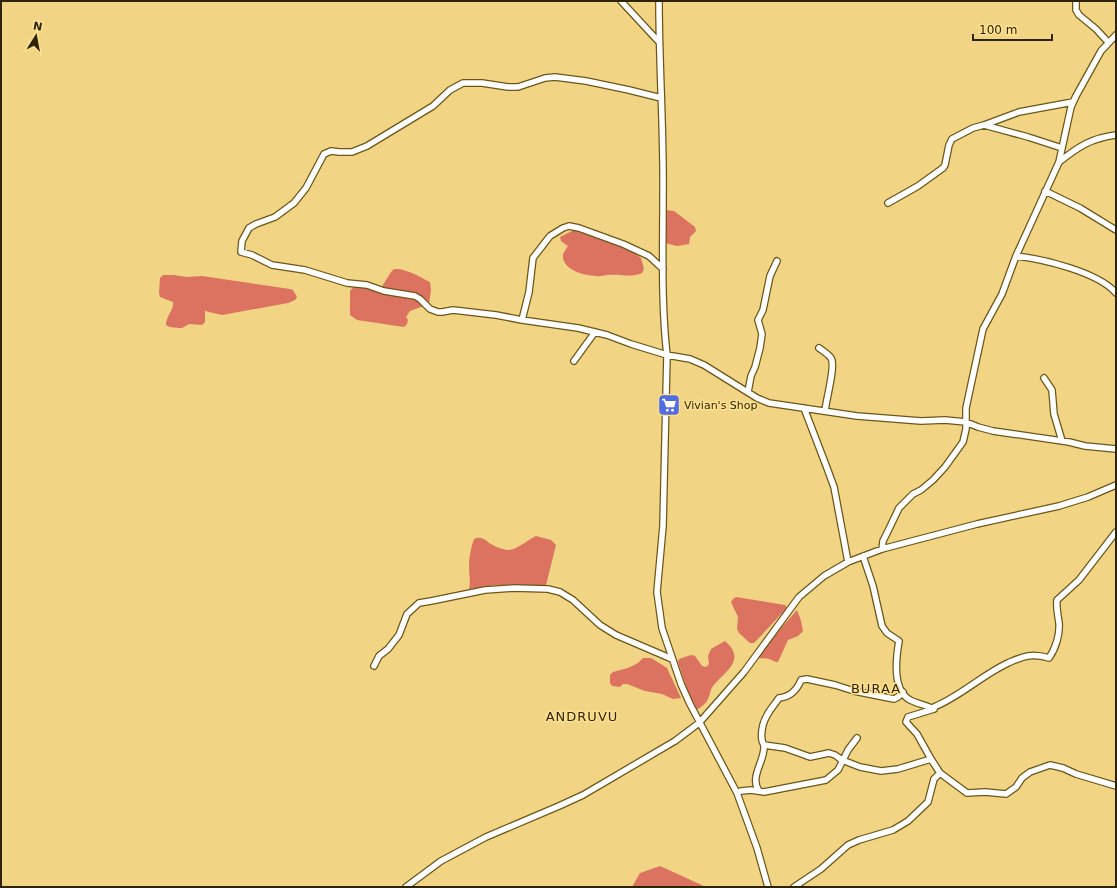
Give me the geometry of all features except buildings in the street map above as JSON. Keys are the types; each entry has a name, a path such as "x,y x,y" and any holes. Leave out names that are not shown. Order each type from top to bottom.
{"street":[{"path":"621,1 659,42"},
{"path":"659,1 664,328 667,355 663,526 656,592 662,628 681,684 699,723 737,793 757,848 768,887"},
{"path":"1076,1 1076,10 1078,15 1096,29 1108,42"},
{"path":"882,549 883,541 899,508 913,494 921,490 933,480 959,447 964,436 966,408 983,329 1002,294 1016,256 1059,162 1073,102 1094,62 1108,42 1116,35"},
{"path":"661,98 586,80 555,77 548,77 518,87 482,83 463,83 450,90 433,106 367,146 352,152 332,151 324,154 306,188 294,202 275,217 249,228 242,241 241,252 252,255 272,265 301,269 347,283 367,285 384,291 412,295 438,312 451,310 496,315 595,332 704,365 757,398 769,403 857,416 921,421 945,420 966,422 993,431 1062,441 1085,446 1116,449"},
{"path":"888,203 918,186 944,168 952,139 973,128 1019,112 1073,102"},
{"path":"984,125 1062,148"},
{"path":"1059,162 1076,148 1094,139 1116,135"},
{"path":"1045,191 1080,208 1116,230"},
{"path":"522,320 529,292 533,258 550,236 563,228 569,226 579,228 623,244 648,256 663,269"},
{"path":"1016,256 1041,260 1068,268 1099,280 1116,293"},
{"path":"748,392 751,376 760,348 762,334 758,320 763,310 770,276 777,261"},
{"path":"574,361 595,332"},
{"path":"818,348 831,358 833,363 833,373 825,411"},
{"path":"1044,378 1052,390 1054,414 1062,441"},
{"path":"804,408 834,487 848,562"},
{"path":"406,887 441,860 486,837 547,812 582,795 675,741 699,723 744,672 799,597 824,576 848,562 882,549 977,524 1058,506 1088,497 1116,485"},
{"path":"1116,532 1083,574 1057,600 1056,607 1059,625 1056,647 1050,658 1035,656 1018,659 1001,666 980,678 934,709 908,717 906,719 906,722 915,731 940,774 967,793 985,792 1006,794 1016,787 1022,778 1030,772 1050,765 1116,786"},
{"path":"863,556 873,586 882,626 887,633 898,641 897,670 899,685 902,692 909,700 934,709"},
{"path":"374,666 379,656 388,649 399,634 407,614 419,603 485,590 514,588 548,589 560,592 573,600 600,625 616,635 672,659"},
{"path":"760,791 757,787 756,780 764,745 762,740 763,725 769,710 779,698 787,696 794,691 798,687 801,680 804,678 894,699 902,692"},
{"path":"737,793 741,791 760,791 805,785 826,780 835,773 848,750 857,738"},
{"path":"764,745 785,748 810,757 829,753 865,769 888,771 931,759"},
{"path":"794,887 821,869 848,845 858,840 893,830 908,821 928,802 934,779 940,774"}],"shaded area":[{"path":"666,210 674,211 695,227 696,231 690,237 689,244 677,246 665,243 664,213"},
{"path":"574,230 581,230 630,249 641,258 644,269 642,273 625,276 598,276 586,275 570,268 563,260 563,254 568,246 561,241 560,237"},
{"path":"394,269 408,271 430,282 431,290 429,304 410,311 406,317 408,320 407,324 404,327 357,320 350,315 350,291 355,285 381,288"},
{"path":"163,275 187,277 202,276 290,289 293,290 297,297 295,300 288,303 222,315 205,311 205,322 202,325 189,324 182,328 170,327 166,325 166,322 173,302 160,297 159,293 160,278"},
{"path":"536,536 551,540 556,545 546,585 495,585 469,589 469,560 474,539 482,538 497,547 510,550"},
{"path":"736,597 785,605 787,608 754,643 750,643 739,633 737,629 738,617 731,602"},
{"path":"797,610 803,631 798,636 788,640 778,662 767,658 756,657"},
{"path":"725,641 734,654 732,665 713,686 706,702 698,709 694,709 678,662 679,659 691,655 695,656 702,666 706,667 709,664 708,656 711,649"},
{"path":"643,658 651,658 667,668 681,698 673,699 662,694 645,691 627,684 623,684 620,687 612,686 610,683 610,675 613,672 628,668 638,663"},
{"path":"660,866 706,887 632,887 640,873"}],"place":[{"name":"Vivian's Shop","path":"669,405"}],"district":[{"name":"BURAA","path":"876,688"},
{"name":"ANDRUVU","path":"582,716"}]}
